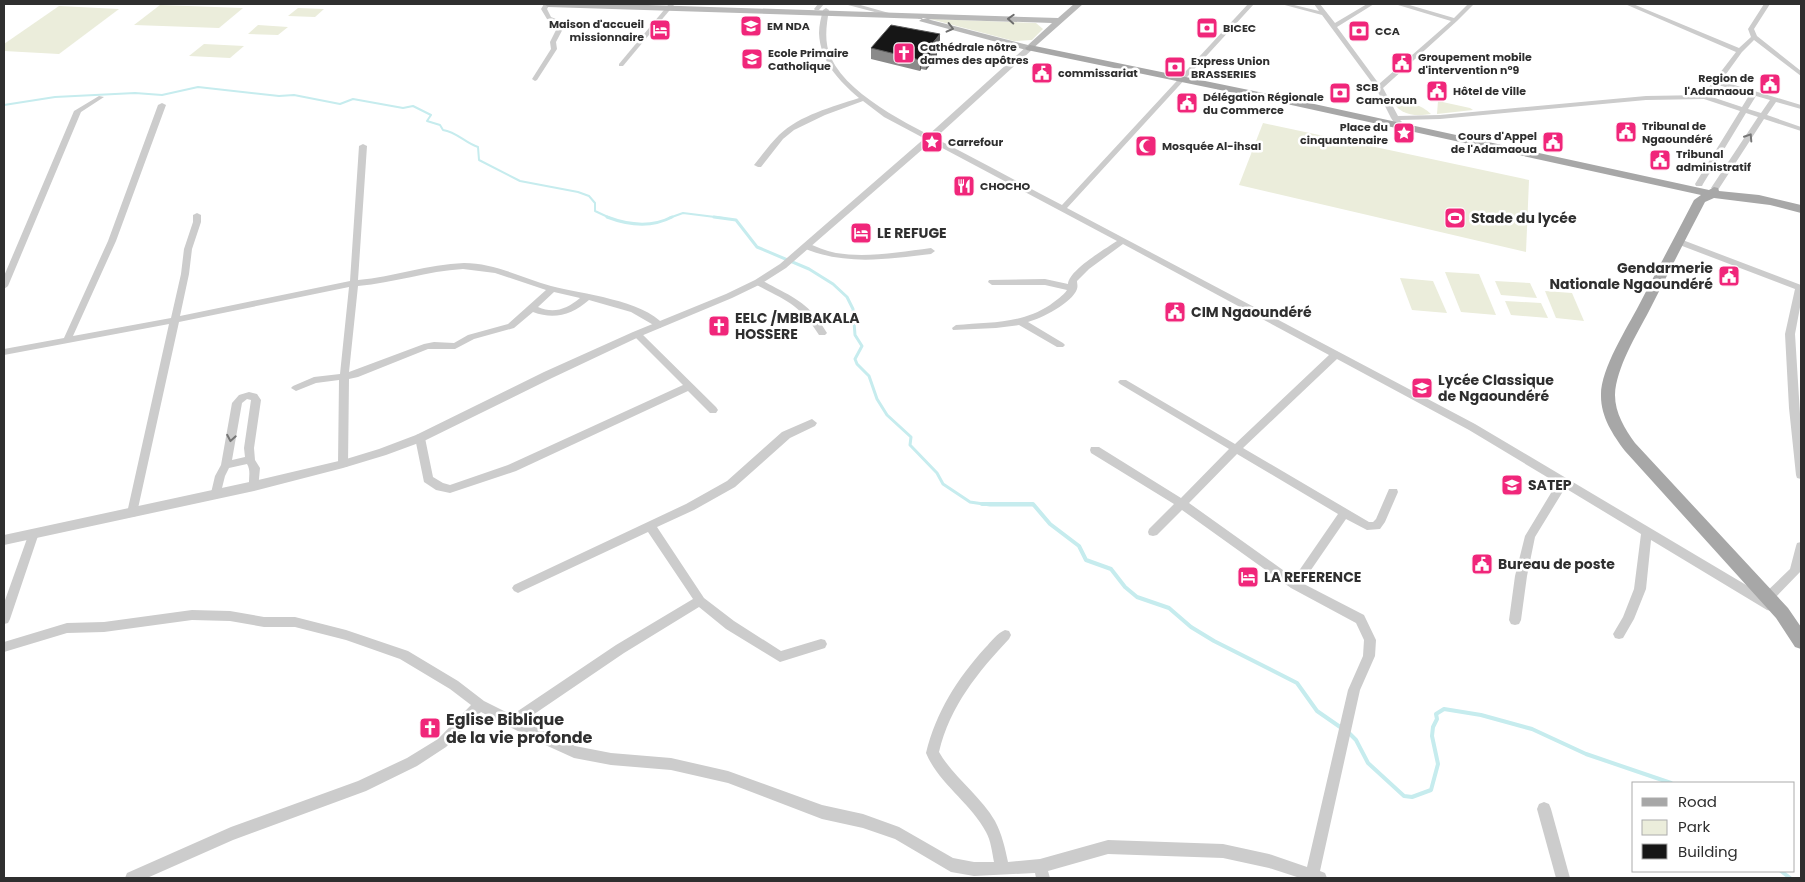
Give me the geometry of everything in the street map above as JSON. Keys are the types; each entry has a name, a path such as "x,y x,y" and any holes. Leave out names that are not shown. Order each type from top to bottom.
{"main road":[{"path":"547,4 825,10 1060,21"},
{"path":"630,4 669,7"},
{"path":"1030,48 1079,4"},
{"path":"886,13 1030,48 1397,122 1705,191 1801,209"},
{"path":"1705,191 1621,352 1608,395 1611,414 1619,432 1630,447 1782,613 1801,641"}],"street":[{"path":"535,79 554,49 553,42 563,23 548,17 544,9 547,4"},
{"path":"850,4 886,13"},
{"path":"1063,208 1251,4"},
{"path":"1284,4 1324,14"},
{"path":"1317,4 1379,88 1397,122 1646,98 1705,97 1801,129"},
{"path":"1333,27 1371,4"},
{"path":"1400,4 1455,20"},
{"path":"1379,88 1455,20 1470,4"},
{"path":"1628,4 1740,51"},
{"path":"1767,4 1751,29 1754,37 1801,74"},
{"path":"622,65 669,7"},
{"path":"825,10 822,32 826,56 847,84 886,115 1472,427 1801,623"},
{"path":"1705,97 1740,51 1754,37"},
{"path":"4,540 254,486 420,438 548,375 758,282 783,266 1030,48"},
{"path":"1718,82 1801,107"},
{"path":"1705,191 1743,109 1754,93"},
{"path":"4,286 78,111 101,97"},
{"path":"758,165 781,137 790,130 864,98"},
{"path":"1705,191 1774,99"},
{"path":"67,340 112,241 162,105"},
{"path":"344,460 344,377 354,283 362,146"},
{"path":"132,513 188,249 197,222 197,215"},
{"path":"956,328 1022,323 1049,310 1069,296 1073,288 1073,280 1122,241"},
{"path":"1680,242 1801,288 1790,334 1794,408 1801,475"},
{"path":"806,246 831,256 853,258 931,251"},
{"path":"4,352 354,283 421,271 464,266 486,268 553,289 607,300 648,316 660,325"},
{"path":"758,282 788,297 806,309 816,321 822,333"},
{"path":"992,282 1045,282 1073,288"},
{"path":"296,388 314,380 355,375 427,346 434,344 456,346 470,337 511,326 553,289"},
{"path":"531,308 540,312 558,314 573,309 588,296"},
{"path":"1022,323 1060,345"},
{"path":"637,334 713,410"},
{"path":"1153,532 1236,449 1335,355"},
{"path":"1123,382 1367,526 1376,526 1380,522 1393,492"},
{"path":"420,438 428,479 440,487 450,489 530,460 688,387"},
{"path":"216,493 220,476 226,464 237,404 240,399 247,395 254,396 256,400 249,448 250,460 255,468 254,486"},
{"path":"518,588 650,526 731,484 786,435 812,423"},
{"path":"4,647 67,628 104,626 192,615 230,616 264,622 295,622 346,635 404,655 454,685 480,705 574,752 611,759 671,764 728,778 822,812 863,821 899,834 951,865 974,869 1042,872 1108,847 1177,849 1223,851 1269,861 1316,876 1354,690 1369,656 1370,640 1360,620 1295,584 1182,504 1095,450"},
{"path":"226,464 250,460"},
{"path":"1515,620 1521,576 1530,536 1563,482"},
{"path":"1295,584 1344,514"},
{"path":"650,526 700,600 730,625 780,657 821,644"},
{"path":"1619,634 1628,619 1640,589 1642,558 1647,532"},
{"path":"4,619 34,533"},
{"path":"1767,598 1795,571 1801,546"},
{"path":"514,721 620,649 700,600"},
{"path":"1002,869 995,837 977,808 938,767 932,753 940,725 967,677 1005,635"},
{"path":"132,878 232,834 361,786 412,762 442,743 480,705"},
{"path":"1544,809 1563,878"}],"green space":[{"path":"160,5 243,8 219,28 134,25"},
{"path":"59,6 119,9 59,54 4,51 4,44"},
{"path":"298,8 324,9 315,17 288,16"},
{"path":"930,19 1036,23 1043,29 1032,40 1014,41"},
{"path":"258,25 288,27 278,35 248,34"},
{"path":"204,44 244,46 230,58 189,56"},
{"path":"1390,97 1412,103 1431,114 1413,115 1402,111 1397,108"},
{"path":"1438,101 1470,108 1473,110 1437,114"},
{"name":"Stade du lycée","path":"1263,123 1529,180 1526,252 1239,185"},
{"path":"1445,272 1479,274 1496,315 1461,312"},
{"path":"1400,278 1433,281 1447,313 1412,310"},
{"path":"1495,281 1530,283 1537,298 1501,295"},
{"path":"1545,291 1572,293 1584,321 1556,318"},
{"path":"1505,301 1541,303 1548,318 1511,315"}],"building":[{"path":"891,25 940,34 932,44 937,46 926,59 921,58 920,60 871,48"}],"waterway":[{"path":"4,105 55,97 135,93 162,95 198,87 279,96 294,95 340,104 353,99 403,108 413,106 431,115 427,121 440,125 443,130 453,133 478,147 479,160 520,181 578,192 589,196 595,203 595,211 610,218"},
{"path":"669,218 683,213 723,218"},
{"path":"610,218 623,222 648,224 672,217"},
{"path":"714,217 736,220 757,247 809,269 833,284 847,297 853,309 855,335 862,346 855,359 857,364 869,376 877,399 887,415 911,437 910,445 937,473 943,484 970,502 983,504"},
{"path":"983,504 1034,505"},
{"path":"983,504 1034,505"},
{"path":"1034,505 1050,524 1079,546 1086,560 1111,569 1125,587 1137,597 1169,608 1191,627 1214,641 1297,683 1317,711 1343,729"},
{"path":"1348,732 1356,740 1368,763 1404,796 1412,797 1431,790 1438,764 1432,736 1433,727 1437,719 1436,714 1444,709 1481,715 1532,729 1586,754 1668,782"},
{"path":"1782,872 1790,878"}],"place":[{"name":"EM NDA","path":"751,26"},
{"name":"BICEC","path":"1207,28"},
{"name":"Maison d'accueil missionnaire","path":"660,30"},
{"name":"CCA","path":"1359,31"},
{"name":"Cathédrale nôtre dames des apôtres","path":"904,53"},
{"name":"Ecole Primaire Catholique","path":"752,59"},
{"name":"Groupement mobile d'intervention n°9","path":"1402,63"},
{"name":"Express Union BRASSERIES","path":"1175,67"},
{"name":"commissariat","path":"1042,73"},
{"name":"Region de l'Adamaoua","path":"1770,84"},
{"name":"Hôtel de Ville","path":"1437,91"},
{"name":"SCB Cameroun","path":"1340,93"},
{"name":"Délégation Régionale du Commerce","path":"1187,103"},
{"name":"Tribunal de Ngaoundéré","path":"1626,132"},
{"name":"Place du cinquantenaire","path":"1404,133"},
{"name":"Carrefour","path":"932,142"},
{"name":"Cours d'Appel de l'Adamaoua","path":"1553,142"},
{"name":"Mosquée Al-ihsaI","path":"1146,146"},
{"name":"Tribunal administratif","path":"1660,160"},
{"name":"CHOCHO","path":"964,186"},
{"name":"Stade du lycée","path":"1455,218"},
{"name":"LE REFUGE","path":"861,233"},
{"name":"Gendarmerie Nationale Ngaoundéré","path":"1729,276"},
{"name":"CIM Ngaoundéré","path":"1175,312"},
{"name":"EELC /MBIBAKALA HOSSERE","path":"719,326"},
{"name":"Lycée Classique de Ngaoundéré","path":"1422,388"},
{"name":"SATEP","path":"1512,485"},
{"name":"Bureau de poste","path":"1482,564"},
{"name":"LA REFERENCE","path":"1248,577"},
{"name":"Eglise Biblique de la vie profonde","path":"430,728"}]}
